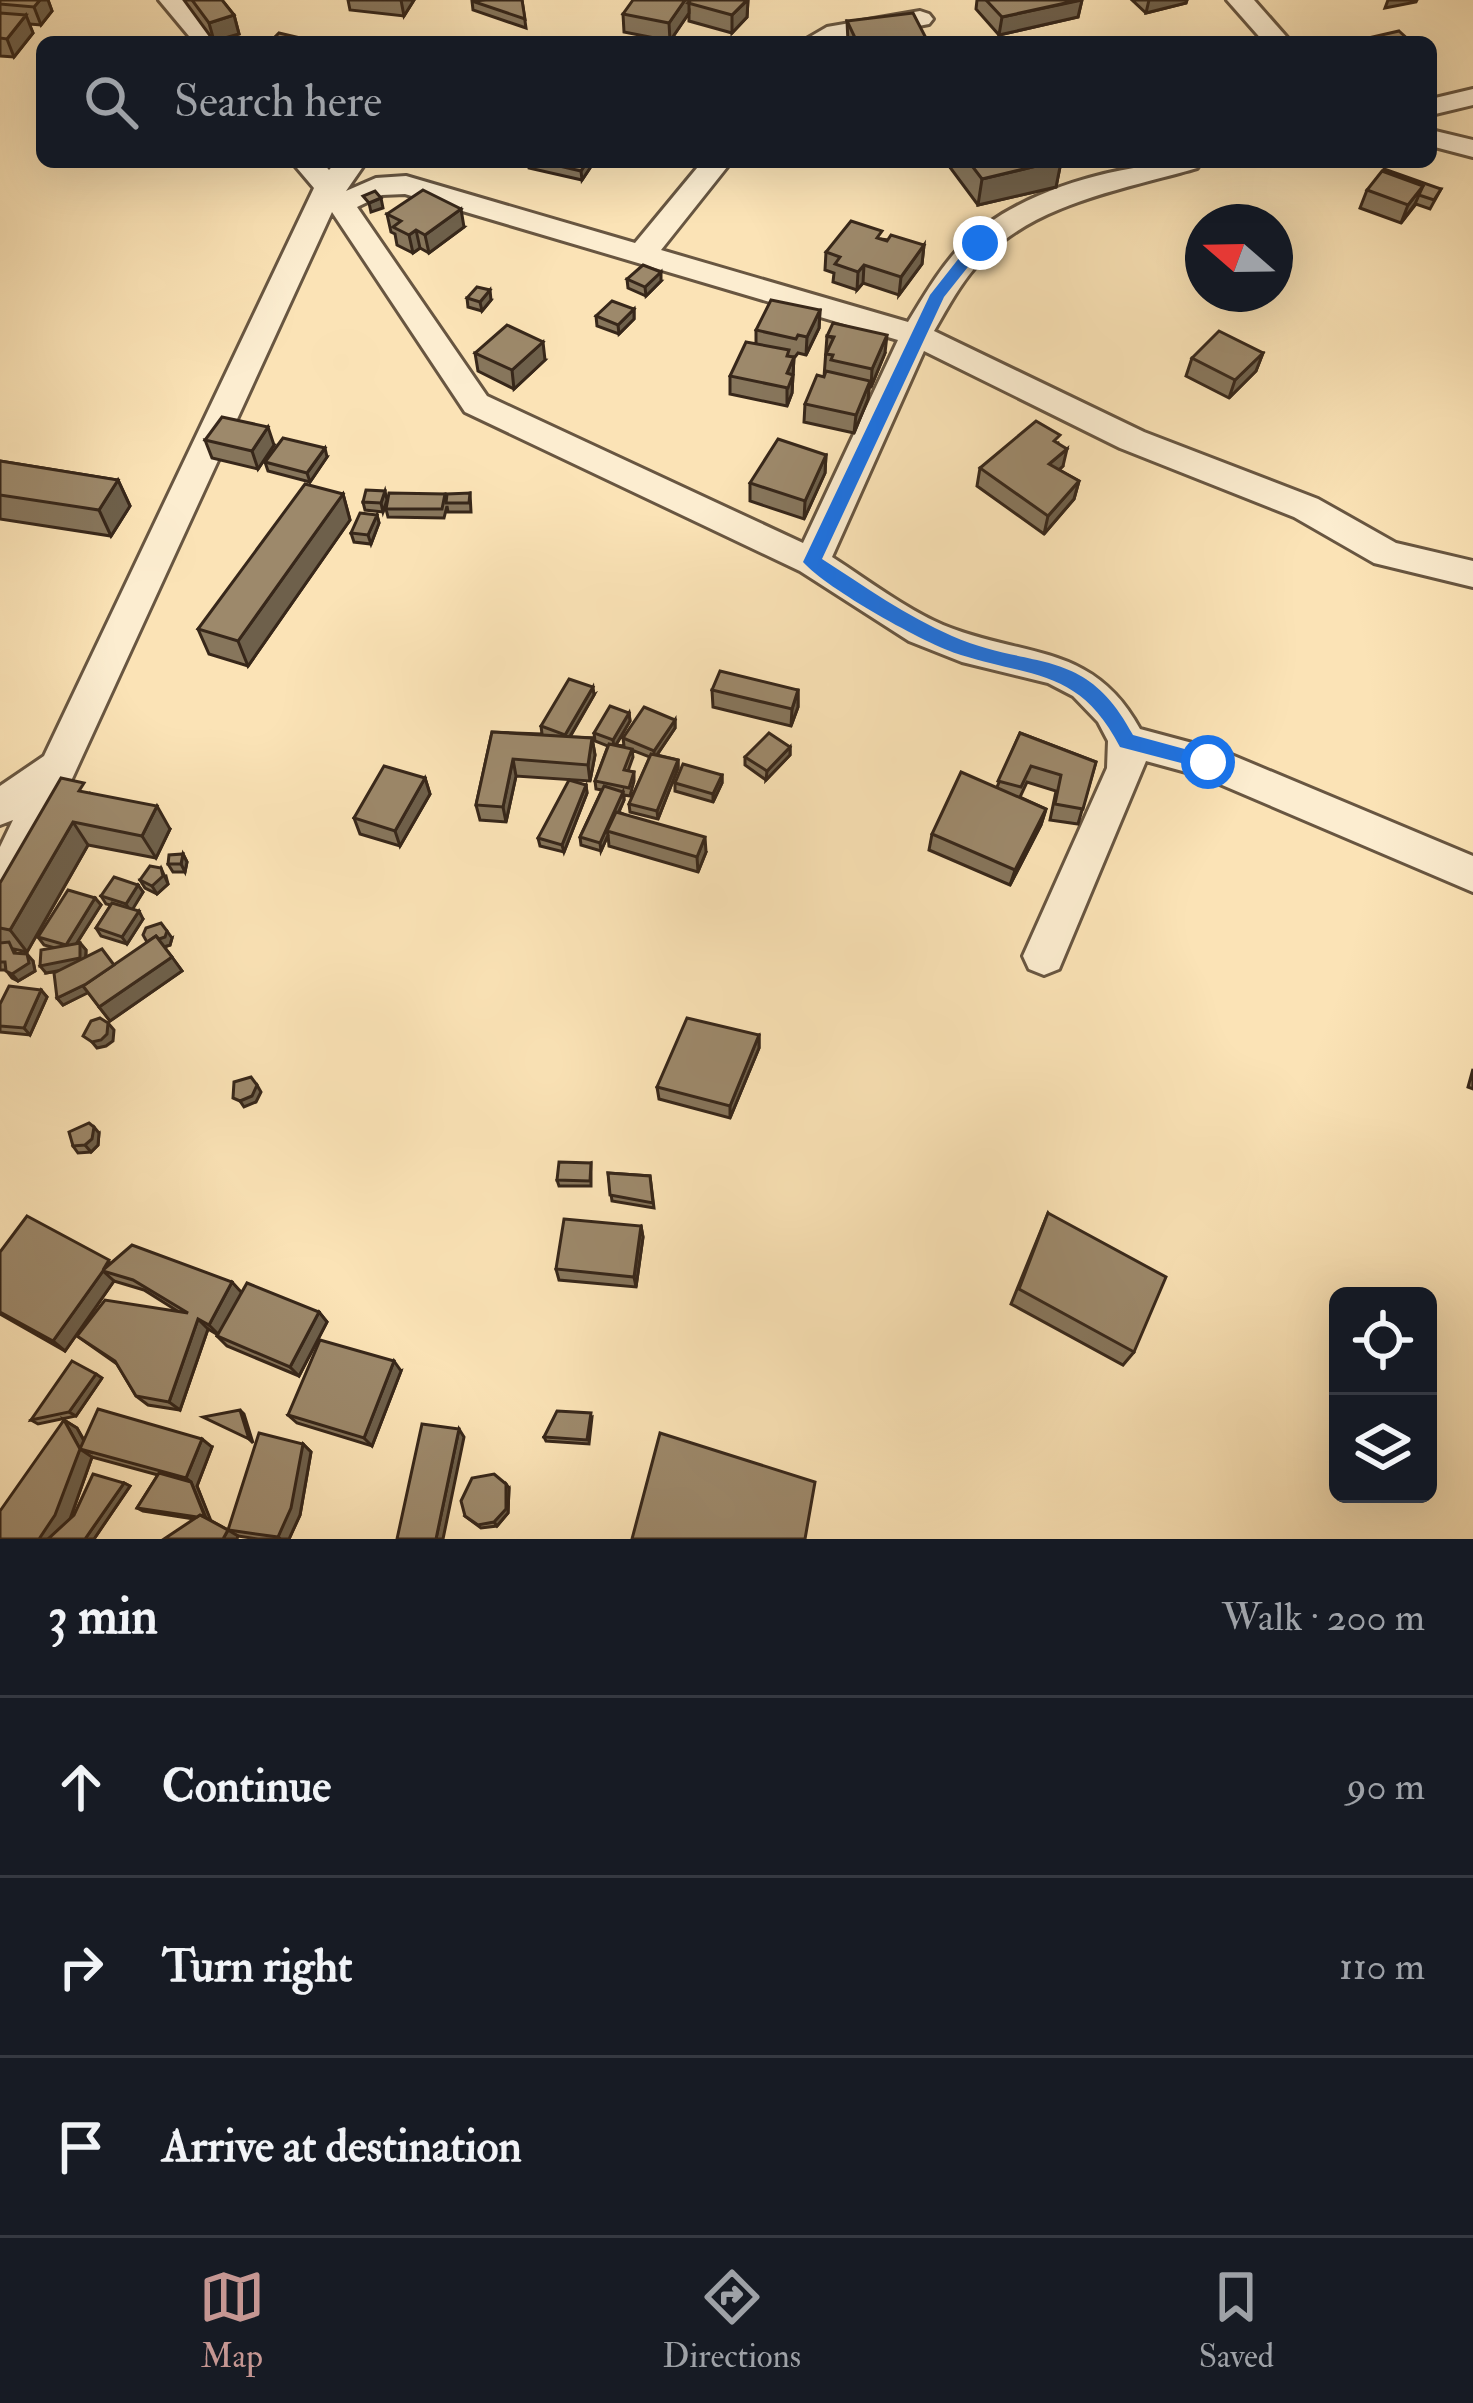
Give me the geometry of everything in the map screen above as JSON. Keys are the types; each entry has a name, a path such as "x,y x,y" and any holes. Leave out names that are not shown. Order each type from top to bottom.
{"street":[{"path":"172,0 203,36"},
{"path":"819,36 840,0"},
{"path":"1240,0 1273,36"},
{"path":"827,36 920,19"},
{"path":"1437,106 1473,97"},
{"path":"1437,139 1473,148"},
{"path":"640,256 712,168"},
{"path":"812,562 937,295 980,243 1031,212 1168,168"},
{"path":"332,179 376,187 406,185 917,335 1132,440 1306,508 1387,554 1473,574"},
{"path":"332,179 476,404 812,562 922,631 962,648 1058,671 1086,686 1111,711 1127,741 1126,768 1044,956"},
{"path":"0,890 332,179"},
{"path":"1127,741 1208,762 1473,874"},
{"path":"0,808 57,766"}],"building":[{"path":"0,0 40,0 34,7 0,4"},
{"path":"192,0 222,0 234,15 209,23"},
{"path":"522,0 525,19 472,1"},
{"path":"633,0 685,0 669,23 623,14"},
{"path":"747,0 732,15 688,3"},
{"path":"986,0 1079,0 1002,17"},
{"path":"0,13 26,15 7,39 0,38"},
{"path":"913,13 925,36 854,36 847,21"},
{"path":"974,168 1028,168 982,179"},
{"path":"1384,169 1441,189 1434,200 1419,195 1423,186"},
{"path":"1382,171 1423,186 1408,205 1367,190"},
{"path":"423,190 461,209 425,235 416,230 409,235 393,227 401,221 387,214"},
{"path":"375,191 381,198 369,203 363,196"},
{"path":"851,221 882,231 877,238 887,241 891,235 924,245 901,277 864,265 858,272 835,264 840,257 826,252"},
{"path":"643,265 661,272 645,287 627,279"},
{"path":"477,287 490,290 480,302 467,298"},
{"path":"771,300 820,310 807,337 756,330"},
{"path":"612,301 634,309 618,325 596,316"},
{"path":"833,323 887,335 872,369 831,360 833,355 826,354 834,337 827,336"},
{"path":"507,325 543,342 512,370 475,353"},
{"path":"1219,331 1263,353 1235,380 1192,358"},
{"path":"746,342 789,350 787,356 794,357 787,373 793,375 788,388 730,376"},
{"path":"826,371 870,381 856,415 805,404 817,375 824,377"},
{"path":"222,417 268,427 252,451 205,440"},
{"path":"1036,421 1060,435 1054,441 1067,449 1049,464 1079,481 1048,516 980,468"},
{"path":"283,438 325,448 307,473 265,462"},
{"path":"778,439 826,455 805,501 750,483"},
{"path":"0,461 118,480 99,510 0,495"},
{"path":"305,484 343,494 238,641 198,629"},
{"path":"366,490 385,491 381,503 363,502"},
{"path":"389,493 445,494 442,509 386,509"},
{"path":"470,493 469,503 446,503 447,494"},
{"path":"360,513 377,515 368,535 351,533"},
{"path":"720,671 798,690 792,709 712,690"},
{"path":"569,679 593,687 565,735 541,726"},
{"path":"610,706 629,713 613,740 594,733"},
{"path":"644,707 675,720 654,751 623,738"},
{"path":"492,732 592,738 588,765 513,759 503,807 476,805"},
{"path":"769,733 790,747 767,771 745,757"},
{"path":"1020,733 1096,762 1083,809 1055,804 1061,775 1031,766 1021,787 998,781"},
{"path":"609,744 632,749 624,770 634,772 629,788 595,781"},
{"path":"651,754 678,760 657,811 629,804"},
{"path":"683,764 722,775 713,794 675,783"},
{"path":"384,766 425,778 395,831 354,818"},
{"path":"961,772 1046,809 1015,870 932,834"},
{"path":"61,778 84,783 79,791 157,806 142,836 73,822 10,930 0,928 0,883"},
{"path":"569,780 586,785 562,845 538,838"},
{"path":"604,786 623,792 600,843 580,837"},
{"path":"616,812 705,837 697,857 607,831"},
{"path":"183,854 181,864 168,864 169,855"},
{"path":"150,866 161,868 163,876 152,886 140,880"},
{"path":"114,877 138,885 126,904 101,896"},
{"path":"68,890 95,898 66,945 38,937"},
{"path":"112,903 139,911 122,937 96,928"},
{"path":"161,923 165,937 147,942 146,928"},
{"path":"156,936 172,957 99,1007 83,986"},
{"path":"9,942 14,953 27,954 29,963 12,974 0,962 0,943"},
{"path":"80,943 80,958 40,966 41,950"},
{"path":"102,949 114,965 57,998 54,973"},
{"path":"9,986 41,990 24,1028 0,1026 0,1004"},
{"path":"100,1018 108,1023 107,1034 92,1042 83,1036 91,1021"},
{"path":"687,1018 759,1035 730,1106 657,1087"},
{"path":"251,1077 257,1085 252,1096 240,1101 233,1098 234,1082"},
{"path":"89,1123 94,1127 92,1139 73,1146 69,1132"},
{"path":"559,1162 591,1163 590,1181 557,1180"},
{"path":"608,1173 650,1176 653,1203 610,1195"},
{"path":"1048,1213 1166,1277 1134,1352 1019,1289"},
{"path":"27,1216 109,1260 103,1270 132,1245 232,1282 209,1325 198,1319 169,1402 136,1396 115,1361 77,1336 105,1300 188,1313 133,1280 103,1271 53,1341 0,1312 0,1252"},
{"path":"564,1219 641,1226 634,1277 556,1269"},
{"path":"247,1283 319,1312 290,1367 217,1336"},
{"path":"320,1340 394,1361 364,1438 288,1415"},
{"path":"72,1361 96,1374 69,1412 31,1420"},
{"path":"98,1409 202,1439 186,1478 80,1449"},
{"path":"240,1410 249,1439 203,1417"},
{"path":"557,1411 591,1413 587,1440 544,1437"},
{"path":"64,1420 80,1449 55,1515 39,1539 0,1539 0,1511"},
{"path":"422,1424 459,1429 436,1539 397,1539"},
{"path":"259,1433 303,1444 291,1508 278,1537 228,1530"},
{"path":"660,1433 815,1482 805,1539 632,1539"},
{"path":"159,1473 191,1482 205,1517 137,1508"},
{"path":"93,1474 124,1483 85,1539 48,1539 74,1515"},
{"path":"494,1474 506,1484 506,1509 494,1522 478,1525 465,1516 461,1501 472,1478"},
{"path":"200,1515 228,1530 223,1539 164,1539"}],"route":[{"path":"980,243 937,295 812,562 922,631 962,648 1058,671 1086,686 1111,711 1127,741 1208,762"}]}
